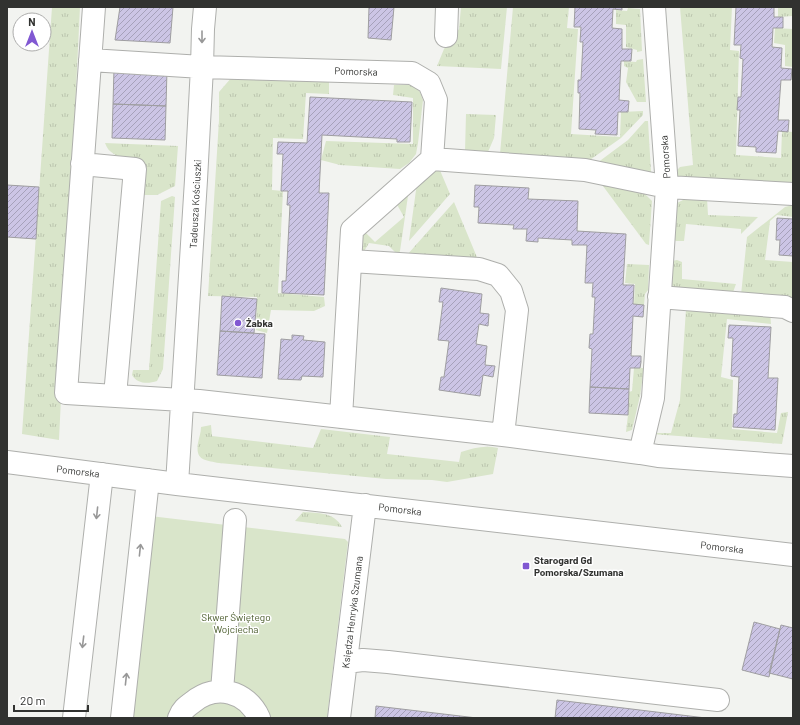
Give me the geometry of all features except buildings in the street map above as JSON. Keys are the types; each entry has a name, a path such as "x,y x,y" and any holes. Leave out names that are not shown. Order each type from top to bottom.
{"street":[{"path":"94,7 66,393 183,401 503,435 640,452 658,456 793,466"},
{"name":"Tadeusza Kościuszki","path":"177,484 202,67 202,28 205,7"},
{"path":"446,36 447,7"},
{"name":"Pomorska","path":"640,452 653,398 667,187 654,7"},
{"name":"Pomorska","path":"90,60 202,67 412,73 430,83 436,100 432,159 585,170 667,187 793,194"},
{"path":"341,417 352,230 432,159"},
{"path":"82,164 135,169 115,396"},
{"path":"351,261 479,269 498,275 511,291 517,310 503,435"},
{"path":"659,297 785,307 793,312"},
{"name":"Pomorska","path":"7,462 177,484 793,555"},
{"path":"74,718 102,474"},
{"path":"122,718 148,480"},
{"name":"Księdza Henryka Szumana","path":"339,718 365,505"},
{"path":"222,690 235,520"},
{"path":"346,662 363,660 388,662 718,700"},
{"path":"179,718 182,711 201,695 222,690 240,696 255,710 259,718"}],"green space":[{"path":"52,7 80,7 59,440 22,434 49,52 52,52"},
{"path":"461,7 507,7 501,69 437,66 444,49 459,29"},
{"path":"513,7 569,7 567,28 578,29 571,134 620,137 621,112 643,111 643,115 621,138 587,162 500,154"},
{"path":"680,7 732,7 730,50 739,51 736,155 781,158 782,131 793,132 793,186 680,180 675,175 675,172 680,167 693,165"},
{"path":"778,7 793,7 793,16 778,17"},
{"path":"628,8 640,9 642,51 637,52 637,50 626,47 626,25 616,24 616,10 627,11"},
{"path":"775,28 793,29 793,67 785,66 785,45 774,43"},
{"path":"643,59 646,102 637,102 626,82 628,68 624,66 624,61 636,62 637,60"},
{"path":"232,77 329,82 329,94 306,93 303,139 273,138 272,190 283,191 278,293 324,297 325,306 314,311 271,310 267,333 256,330 257,297 208,296 219,120 219,92"},
{"path":"394,85 411,85 416,87 423,100 416,154 409,163 400,169 340,165 321,160 326,141 413,144 413,98 393,95"},
{"path":"466,114 496,115 494,138 488,152 465,151"},
{"path":"645,121 648,121 651,172 647,174 597,163 628,140"},
{"path":"105,143 178,146 175,186 157,195 141,195 120,159 110,151"},
{"path":"439,168 450,194 409,241 417,183"},
{"path":"597,178 644,193 652,201 649,245 646,244"},
{"path":"409,189 400,251 398,255 389,246 369,243 363,253 360,250 363,230 375,242 404,217 395,201"},
{"path":"172,196 175,197 163,369 157,381 150,383 140,382 132,375 133,370 149,370 161,201"},
{"path":"689,197 707,198 708,215 758,217 741,234 741,229 686,224 684,241 676,241 672,238 677,203"},
{"path":"454,202 479,262 407,255"},
{"path":"793,205 793,217 777,215 770,221 765,260 793,262 793,301 741,295 747,237 785,207"},
{"path":"677,260 682,262 682,279 736,284 732,295 670,289 672,261"},
{"path":"627,264 649,265 648,290 645,294 644,305 634,305 635,284 625,283"},
{"path":"686,309 770,311 771,324 727,319 721,377 733,380 732,429 777,433 781,413 788,412 782,444 652,434 671,433 680,400"},
{"path":"634,368 644,368 640,396 632,430 626,432 629,392 632,391"},
{"path":"211,425 212,436 313,448 321,429 390,437 387,454 459,462 461,452 484,447 498,448 493,474 447,482 432,480 386,479 219,463 202,459 198,453 201,427"},
{"path":"303,512 325,514 335,518 342,527 295,521"},
{"name":"Skwer Świętego Wojciecha","path":"150,516 345,539 348,542 327,718 129,718"}],"place":[{"name":"Żabka","path":"238,323"},
{"name":"Starogard Gd Pomorska/Szumana","path":"526,566"}]}
